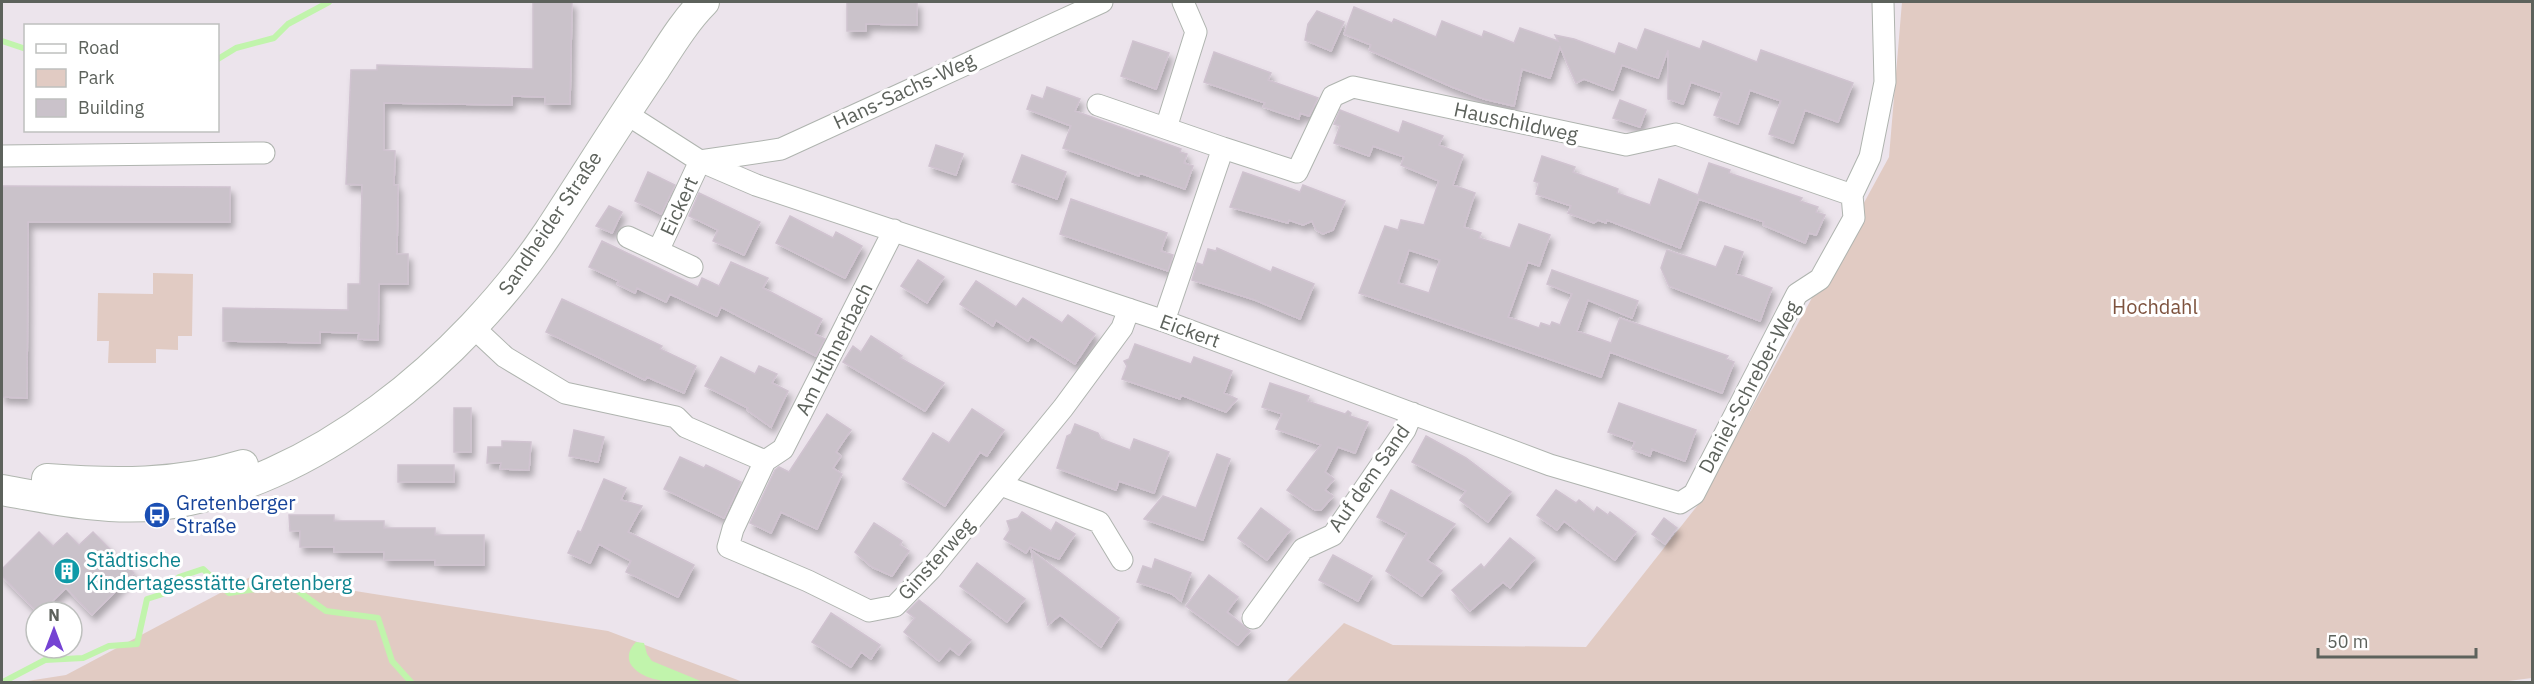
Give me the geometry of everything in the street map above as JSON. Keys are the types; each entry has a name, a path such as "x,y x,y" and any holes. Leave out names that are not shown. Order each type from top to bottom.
{"street":[{"name":"Hans-Sachs-Weg","path":"700,161 781,149 1102,2"},
{"path":"1166,128 1196,32 1183,2"},
{"name":"Daniel-Schreber-Weg","path":"1680,503 1694,494 1797,294 1820,279 1854,218 1852,195 1870,157 1885,82 1883,2"},
{"name":"Sandheider Straße","path":"2,490 110,506 157,506 196,499 282,470 345,435 418,378 474,328 513,283 699,5"},
{"name":"Hauschildweg","path":"1098,105 1297,172 1333,96 1353,87 1626,145 1676,134 1852,195"},
{"name":"Eickert","path":"625,113 700,161 756,185 1164,321 1550,465 1680,503"},
{"path":"1164,321 1222,148"},
{"path":"2,156 264,153"},
{"name":"Eickert","path":"658,251 700,161"},
{"name":"Am Hühnerbach","path":"728,548 733,529 765,461 783,449 894,230"},
{"path":"628,237 692,267"},
{"name":"Ginsterweg","path":"728,548 808,581 869,611 894,606 931,569 1001,484 1122,328 1129,309"},
{"path":"474,328 505,357 565,393 676,417 686,426 765,461"},
{"name":"Sandheider Straße","path":"2,477 139,483 192,478 251,462 376,410"},
{"name":"Auf dem Sand","path":"1253,618 1303,549 1333,535 1406,430 1412,413"},
{"path":"1001,484 1099,522 1122,560"}],"green space":[{"name":"Hochdahl","path":"1902,2 2532,2 2532,678 2500,682 1286,682 1344,623 1393,645 1586,647 1701,501 1889,157"},
{"path":"153,273 193,274 192,336 178,336 178,350 156,349 156,363 108,363 109,341 97,341 98,293 153,294"},
{"path":"254,575 608,631 743,682 21,682 66,675"}],"shaded area":[{"path":"636,642 644,643 652,661 703,682 662,681 643,675 629,660 630,652"}],"building":[{"path":"533,2 572,2 570,104 545,104 545,97 512,96 512,105 384,103 384,150 395,151 394,185 398,185 397,254 408,254 408,284 379,284 378,340 358,339 359,333 320,332 320,343 223,341 223,308 348,310 348,284 360,284 362,185 346,184 351,70 377,70 377,65 533,69"},
{"path":"847,2 917,2 917,25 866,24 866,31 847,31"},
{"path":"1354,7 1392,23 1394,19 1436,37 1442,21 1482,37 1484,31 1514,43 1520,28 1558,41 1555,35 1574,39 1615,54 1619,43 1637,50 1645,29 1700,49 1703,41 1757,62 1761,50 1853,83 1838,122 1805,110 1793,143 1769,134 1781,101 1750,90 1738,124 1714,115 1722,93 1691,82 1683,104 1668,99 1668,50 1658,78 1622,65 1613,90 1584,79 1576,83 1560,47 1550,78 1522,69 1514,106 1484,99 1452,87 1369,50 1371,45 1344,34"},
{"path":"1317,11 1344,22 1331,51 1305,40 1308,24"},
{"path":"1133,41 1169,53 1156,89 1121,76"},
{"path":"1214,52 1271,73 1268,80 1318,98 1309,116 1300,113 1299,119 1263,107 1265,103 1204,82"},
{"path":"1047,87 1080,99 1075,111 1181,149 1180,152 1187,154 1184,163 1193,166 1185,189 1140,173 1139,176 1063,148 1071,126 1027,109 1032,95 1043,99"},
{"path":"1620,100 1646,110 1640,127 1613,118"},
{"path":"1340,110 1399,133 1403,121 1443,136 1439,145 1463,155 1453,185 1475,193 1464,227 1481,233 1479,238 1510,248 1519,224 1550,235 1539,266 1528,262 1508,317 1539,328 1541,323 1550,326 1552,322 1560,325 1572,294 1547,284 1552,270 1638,301 1632,318 1588,300 1577,331 1611,343 1620,318 1728,356 1726,359 1734,362 1722,393 1610,352 1601,377 1359,293 1385,226 1398,230 1401,220 1424,225 1439,181 1401,165 1404,157 1373,146 1369,156 1334,143 1340,126 1334,124","holes":["1409,250 1440,260 1429,293 1398,283"]},
{"path":"936,145 963,154 956,175 929,166"},
{"path":"1022,155 1066,172 1057,199 1012,182"},
{"path":"1542,156 1575,167 1573,172 1618,189 1617,193 1650,205 1659,179 1698,195 1709,163 1730,170 1729,173 1802,198 1800,201 1818,207 1816,212 1825,215 1816,235 1809,233 1805,243 1763,225 1764,222 1699,199 1680,248 1607,220 1606,223 1598,220 1594,223 1568,213 1571,206 1536,194 1539,183 1534,181"},
{"path":"648,172 675,185 661,214 635,201"},
{"path":"1243,172 1300,192 1303,185 1345,201 1333,230 1323,234 1316,230 1312,221 1303,225 1289,220 1288,223 1230,207"},
{"path":"2,186 230,187 230,222 28,222 27,398 2,397"},
{"path":"699,193 760,222 744,255 713,241 718,230 689,216"},
{"path":"1071,199 1167,233 1161,251 1173,255 1168,271 1060,234"},
{"path":"609,206 622,212 612,233 596,226"},
{"path":"790,216 833,238 836,232 862,246 845,278 776,243"},
{"path":"602,241 698,287 702,278 719,286 731,262 768,278 763,288 822,319 815,334 825,339 816,356 721,307 717,316 670,294 666,302 637,288 635,293 617,284 619,281 589,267"},
{"path":"1725,246 1743,252 1736,274 1772,288 1760,321 1669,286 1661,268 1667,250 1716,267"},
{"path":"1217,248 1271,272 1273,267 1314,284 1300,319 1255,300 1192,280 1197,263 1203,265 1208,249 1216,251"},
{"path":"918,260 944,277 927,303 901,286"},
{"path":"976,281 1016,307 1023,298 1062,323 1068,315 1095,334 1075,364 1031,336 1028,341 996,320 993,326 960,304"},
{"path":"562,299 662,346 660,349 696,366 684,393 647,377 645,380 546,332"},
{"path":"871,336 902,356 900,358 944,383 925,411 843,362 853,346 861,352"},
{"path":"1135,344 1191,364 1194,357 1232,371 1224,393 1237,399 1226,412 1181,395 1180,399 1122,379 1127,366 1124,361 1129,359"},
{"path":"721,357 755,374 759,366 777,374 772,383 788,391 771,427 747,410 748,408 705,386"},
{"path":"1270,383 1309,396 1307,401 1345,414 1348,411 1351,413 1350,416 1368,422 1355,453 1338,447 1325,472 1334,479 1325,490 1333,496 1321,510 1315,510 1287,490 1321,445 1276,429 1282,414 1262,407"},
{"path":"1619,403 1696,430 1685,461 1652,449 1650,456 1632,449 1635,442 1608,432"},
{"path":"454,408 471,408 471,452 454,452"},
{"path":"972,409 1004,430 987,456 980,452 945,506 903,479 933,433 949,443"},
{"path":"827,414 851,430 836,452 841,456 833,468 842,474 817,529 781,512 771,533 750,523 775,470 779,467 789,472"},
{"path":"1075,424 1098,433 1101,439 1130,450 1134,439 1169,452 1154,493 1119,481 1116,490 1057,468 1067,436 1071,434"},
{"path":"574,430 604,437 598,462 569,456"},
{"path":"1426,436 1466,458 1511,492 1488,522 1460,500 1466,491 1412,462"},
{"path":"502,441 531,442 529,470 500,469 501,463 487,463 488,447 502,447"},
{"path":"1217,454 1230,459 1203,540 1144,519 1163,496 1196,508"},
{"path":"680,457 704,468 706,465 741,482 724,518 664,489"},
{"path":"398,465 454,465 454,482 398,482"},
{"path":"604,479 626,488 621,500 642,506 628,532 694,565 678,597 626,572 631,561 599,544 590,563 568,553 578,531 581,532"},
{"path":"1391,490 1455,524 1427,560 1442,571 1422,596 1386,571 1407,533 1377,517"},
{"path":"1556,490 1576,503 1579,500 1594,512 1597,507 1608,515 1610,512 1636,532 1615,560 1564,521 1557,530 1537,515"},
{"path":"1261,508 1290,530 1267,560 1238,538"},
{"path":"1022,512 1051,531 1056,522 1075,534 1059,559 1030,547 1026,553 1004,539 1010,530 1007,521 1018,518"},
{"path":"289,515 334,515 334,521 384,521 384,528 435,528 435,535 484,535 484,565 435,565 435,560 384,560 384,552 334,552 334,547 300,547 300,531 290,531"},
{"path":"1664,518 1677,528 1665,544 1652,534"},
{"path":"874,523 902,541 900,545 909,551 892,576 872,567 855,552"},
{"name":"Städtische Kindertagesstätte Gretenberg","path":"39,532 53,546 67,533 79,545 93,532 134,573 92,615 84,607 84,600 78,600 66,588 54,600 25,600 2,576 2,569"},
{"path":"1510,538 1535,558 1510,588 1503,582 1470,611 1452,590 1481,564 1484,568"},
{"path":"1031,550 1119,618 1101,647 1060,615 1048,625"},
{"path":"1333,555 1372,576 1358,601 1319,580"},
{"path":"1155,559 1191,573 1181,601 1172,594 1137,582 1143,566 1152,569"},
{"path":"977,563 1025,599 1007,622 960,586"},
{"path":"1209,575 1238,597 1227,612 1250,631 1238,645 1186,606"},
{"path":"919,600 971,640 959,655 950,648 939,661 904,632 915,618 907,612"},
{"path":"831,613 880,645 871,659 861,652 851,667 812,642"}],"waterway":[{"path":"219,58 236,48 274,38 288,24 329,2"},
{"path":"2,41 24,48"},
{"path":"3,682 45,660 83,658 109,646 137,644 147,599 169,592 179,577 203,569 229,593 288,584 326,611 378,618 392,661 411,682"}],"place":[{"name":"Gretenberger Straße","path":"157,515"},
{"name":"Städtische Kindertagesstätte Gretenberg","path":"67,571"}]}
